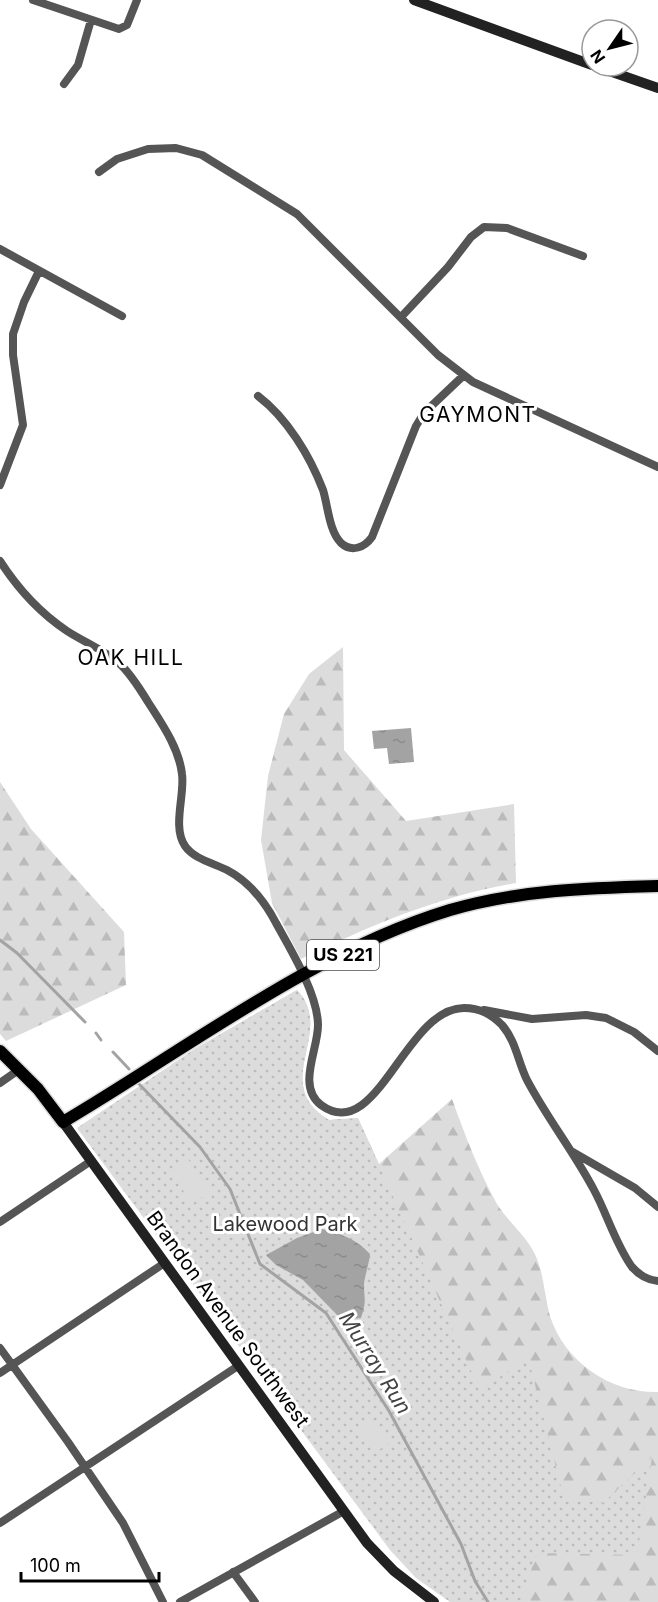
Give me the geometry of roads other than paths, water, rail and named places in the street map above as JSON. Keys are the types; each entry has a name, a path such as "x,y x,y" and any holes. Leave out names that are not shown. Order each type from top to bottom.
{"main road":[{"path":"414,0 580,61"},
{"path":"628,78 658,88"},
{"name":"US 221","path":"63,1122 303,976 421,920 482,902 540,891 658,886"},
{"name":"Brandon Avenue Southwest","path":"0,1051 20,1070 63,1122 238,1366 379,1556 434,1602"}],"street":[{"path":"33,0 114,28 124,28 137,0"},
{"path":"64,84 78,65 91,20"},
{"path":"99,172 117,159 148,149 176,148 202,154 297,214 402,316 438,355 463,376 527,409 658,466"},
{"path":"402,316 448,267 471,237 484,227 507,228 582,256"},
{"path":"0,249 122,316"},
{"path":"0,484 23,424 13,355 14,334 24,302 39,271"},
{"path":"258,396 277,413 301,447 323,490 339,540 350,548 363,546 372,537 416,426 424,413 463,376"},
{"path":"0,561 23,592 46,614 119,663 170,736 181,766 183,790 180,831 183,844 196,856 229,871 252,889 275,920 303,976 318,1020 310,1075 310,1088 318,1102 331,1110 353,1109 377,1092 413,1041 436,1017 456,1008 539,1019 586,1015 606,1018 634,1032 658,1051"},
{"path":"483,1010 502,1026 510,1037 528,1082 595,1190 631,1265 644,1277 658,1281"},
{"path":"0,1083 20,1070"},
{"path":"570,1150 634,1188 658,1207"},
{"path":"0,1222 91,1161"},
{"path":"0,1373 164,1264"},
{"path":"0,1348 123,1523 163,1602"},
{"path":"0,1523 238,1366"},
{"path":"180,1602 344,1511"},
{"path":"233,1572 255,1602"}],"water":[{"path":"411,728 414,762 389,764 387,748 374,749 372,731"},
{"path":"322,1229 348,1238 370,1254 364,1284 365,1304 361,1318 342,1320 303,1280 276,1265 266,1255 297,1238"}],"waterway":[{"name":"Murray Run","path":"0,940 17,953 85,1022"},
{"name":"Murray Run","path":"96,1033 101,1040"},
{"name":"Murray Run","path":"113,1052 129,1069"},
{"name":"Murray Run","path":"139,1084 200,1147 230,1189 260,1264 326,1313 389,1411 461,1544 475,1581 488,1602"}],"district":[{"name":"GAYMONT","path":"478,415"},
{"name":"OAK HILL","path":"131,658"}],"park label":[{"name":"Lakewood Park","path":"285,1224"}]}
